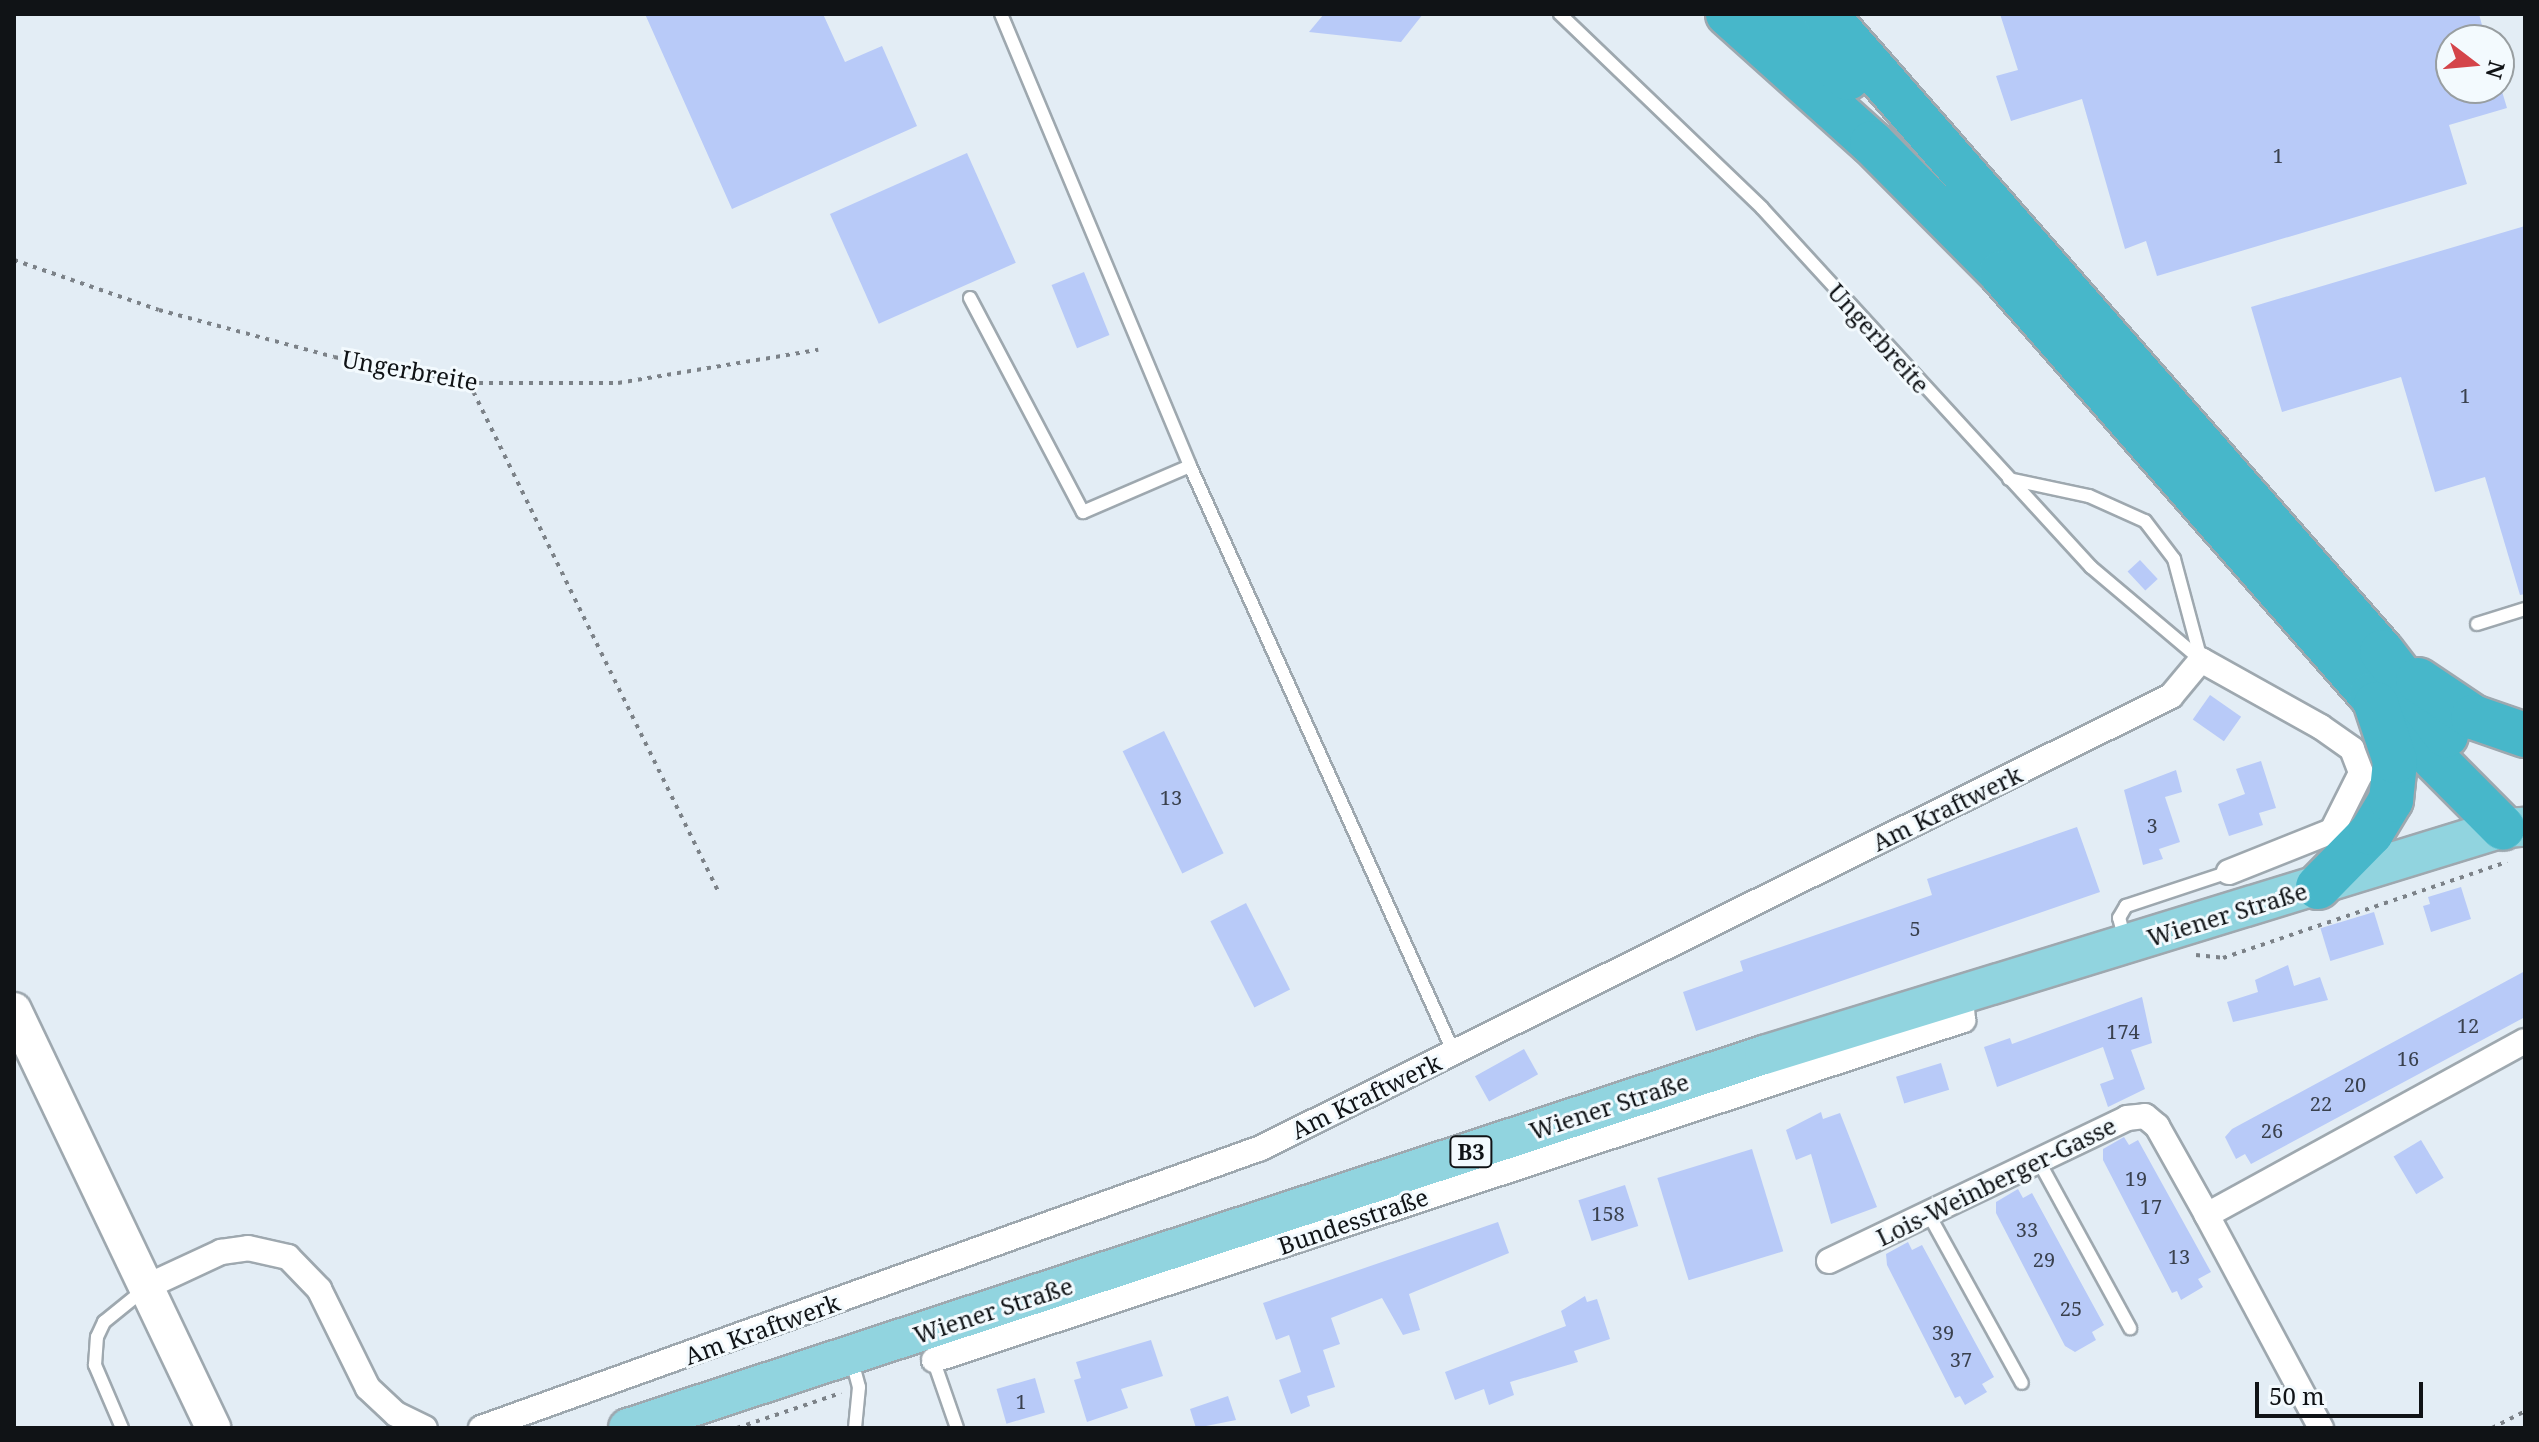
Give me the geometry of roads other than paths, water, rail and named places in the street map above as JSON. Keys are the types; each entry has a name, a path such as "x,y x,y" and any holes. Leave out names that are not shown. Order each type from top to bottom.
{"highway":[{"path":"1728,14 1872,143 2001,273 2371,695 2516,832"},
{"path":"1779,14 1959,174"},
{"path":"1825,14 1959,174 2382,652 2487,786 2516,832"},
{"path":"2382,652 2473,717 2525,735"},
{"path":"2318,887 2371,833 2391,800 2395,761 2371,695"}],"main road":[{"name":"Wiener Straße","path":"640,1426 855,1372 1768,1068 1961,996 2318,887 2516,832"}],"street":[{"name":"Am Kraftwerk","path":"481,1428 1261,1148 2171,696 2201,660"},
{"path":"2201,660 2321,727 2352,749 2361,773 2332,831 2229,872"},
{"path":"14,1010 213,1428"},
{"path":"2207,1215 2525,1041"},
{"name":"Lois-Weinberger-Gasse","path":"1829,1261 2127,1118 2145,1116 2157,1126 2321,1428"},
{"path":"148,1286 221,1252 248,1248 288,1257 319,1289 368,1388 405,1420 425,1428"}],"lane":[{"path":"1001,14 1190,466 1454,1053"},
{"name":"Ungerbreite","path":"1560,14 1762,208 2091,567 2201,660"},
{"path":"970,298 1083,512 1190,466"},
{"path":"2009,479 2089,496 2145,521 2174,559 2201,660"},
{"path":"2477,624 2525,609"},
{"path":"2126,946 2119,918 2126,906 2229,872"},
{"path":"2038,1160 2130,1328"},
{"path":"1928,1213 2022,1383"},
{"path":"122,1428 95,1365 97,1337 104,1322 148,1286"},
{"path":"929,1347 957,1428"},
{"path":"855,1372 855,1428"}]}
